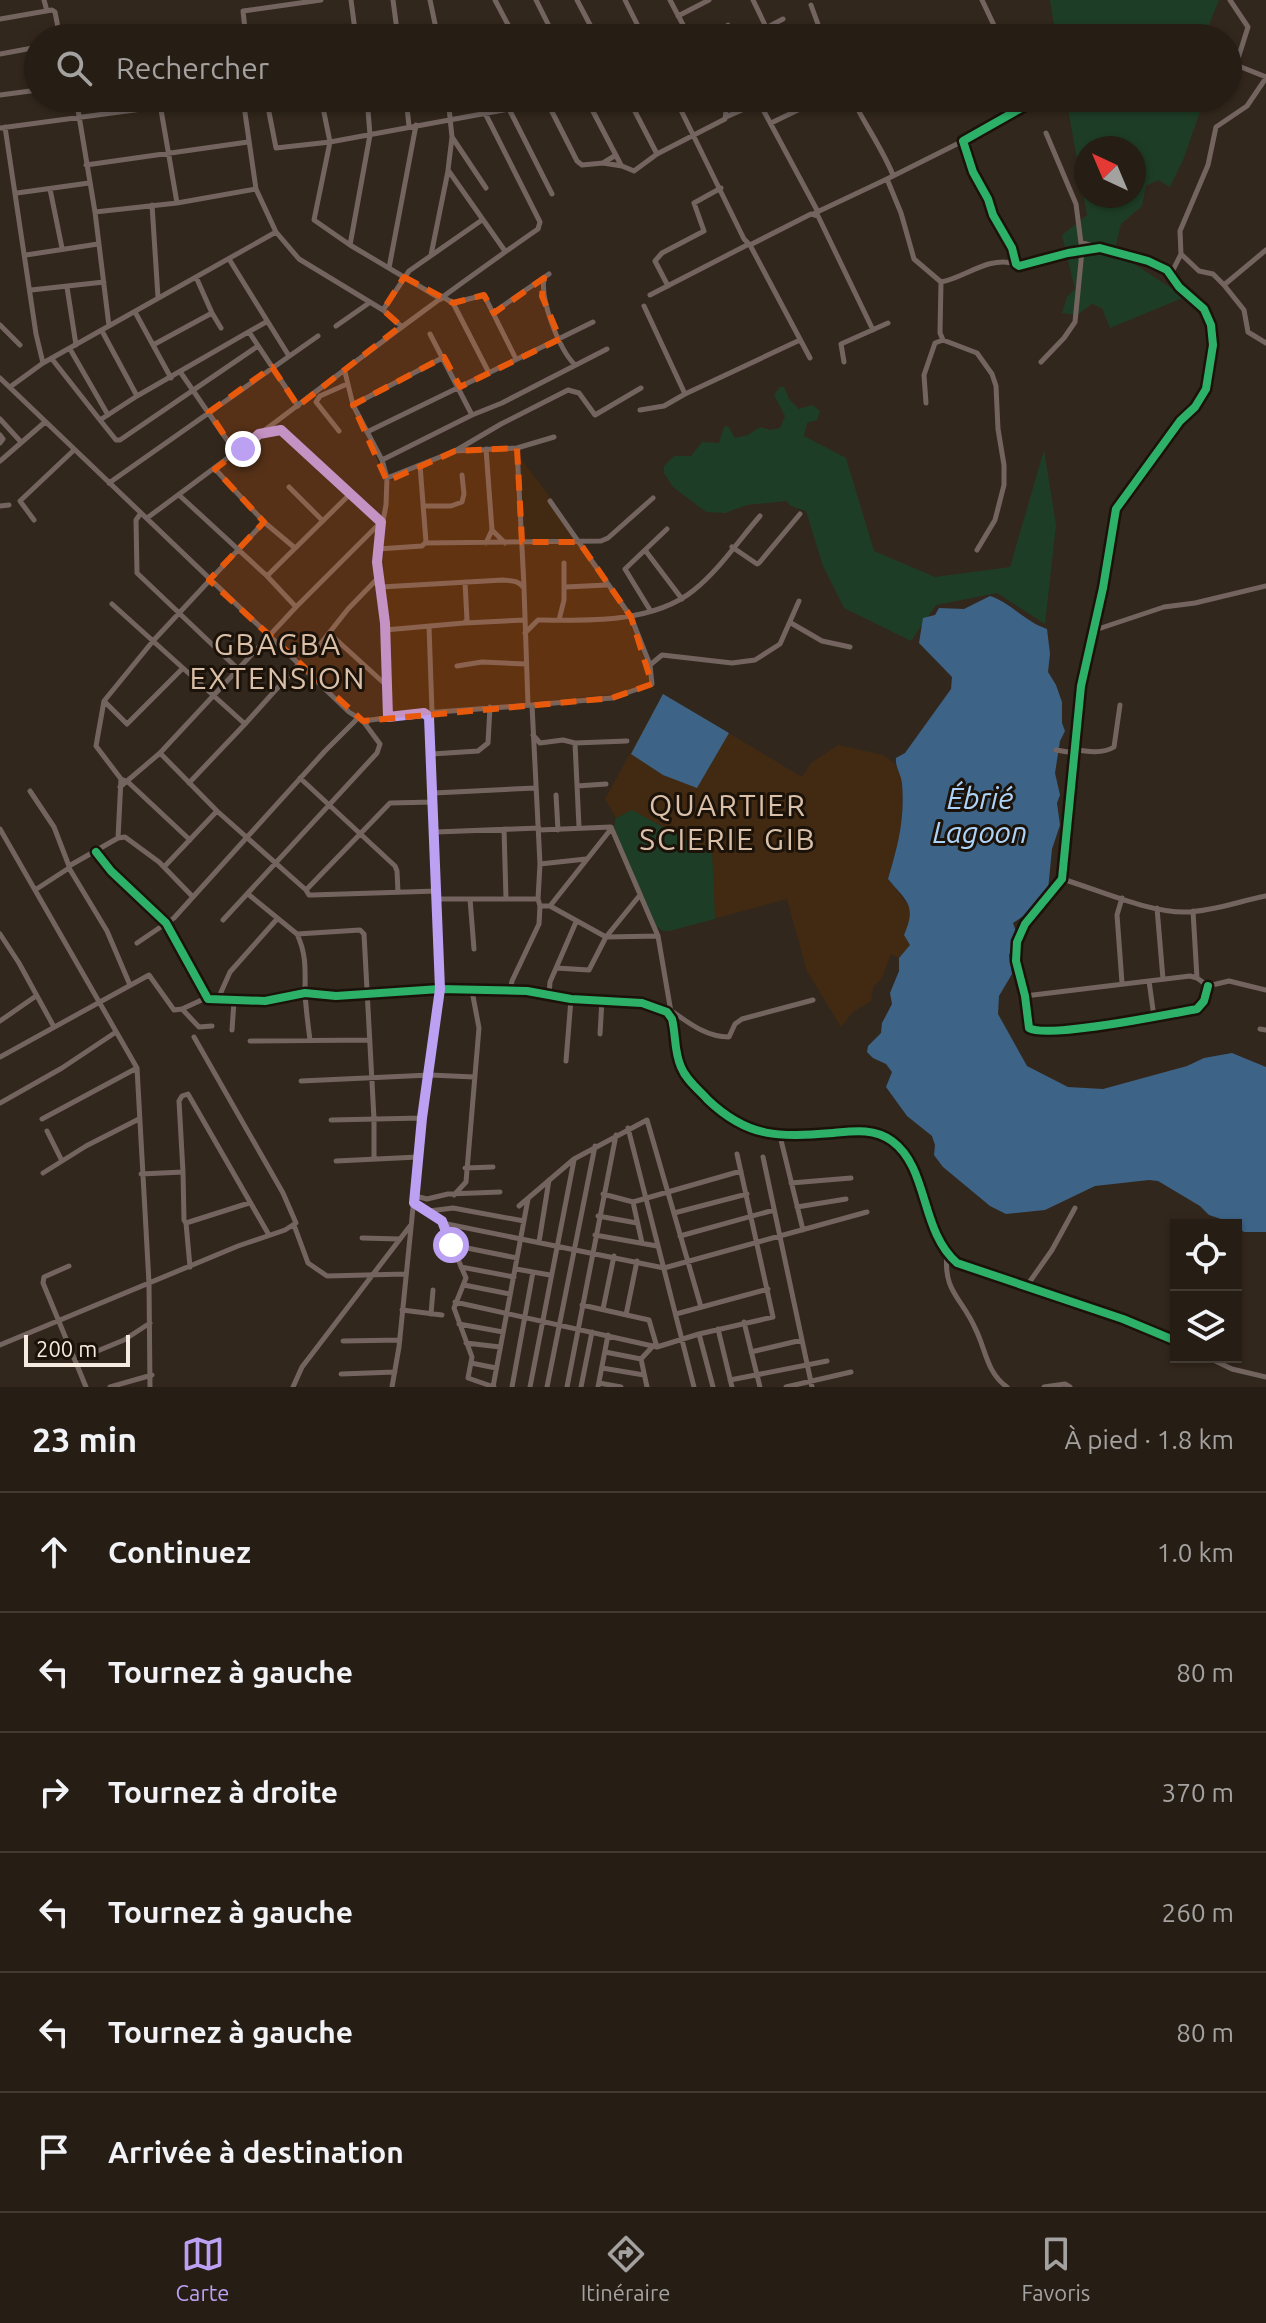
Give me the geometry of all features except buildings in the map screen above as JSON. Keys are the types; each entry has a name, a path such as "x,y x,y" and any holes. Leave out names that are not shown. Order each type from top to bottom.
{"street":[{"path":"44,0 47,11"},
{"path":"244,24 243,11 276,3 321,0"},
{"path":"351,0 354,24"},
{"path":"393,0 396,24"},
{"path":"430,0 435,24"},
{"path":"495,0 508,24"},
{"path":"536,0 548,24"},
{"path":"577,0 590,24"},
{"path":"625,0 637,24"},
{"path":"670,0 682,24"},
{"path":"678,16 709,0"},
{"path":"753,0 765,24"},
{"path":"982,0 993,24"},
{"path":"1230,0 1248,27 1242,46"},
{"path":"811,5 817,24"},
{"path":"0,19 52,10 57,24"},
{"path":"772,24 783,19"},
{"path":"0,54 24,50"},
{"path":"1242,68 1266,78 1242,109"},
{"path":"0,95 24,92"},
{"path":"77,112 95,212 109,326"},
{"path":"43,363 17,193 3,128 123,112"},
{"path":"161,112 177,203"},
{"path":"245,112 256,189 276,232 299,259 383,310 401,326"},
{"path":"269,112 276,148 330,142 491,112"},
{"path":"324,112 330,142 314,220 350,245 453,303 488,371"},
{"path":"350,245 370,135 368,112"},
{"path":"389,268 413,126 410,112"},
{"path":"431,255 448,170 452,137 450,112"},
{"path":"511,112 552,194"},
{"path":"551,112 577,161 586,167 603,163 616,155"},
{"path":"593,112 622,166"},
{"path":"635,112 657,154"},
{"path":"682,112 744,239 750,244 810,358"},
{"path":"724,112 726,117"},
{"path":"603,163 634,171 657,154 736,112"},
{"path":"763,112 822,222 873,330"},
{"path":"771,123 794,112"},
{"path":"859,112 885,154 914,259 941,282"},
{"path":"650,295 963,141 1014,112"},
{"path":"1171,275 1181,254 1180,231 1208,165 1216,127 1238,112"},
{"path":"147,518 401,326 538,229 540,222 485,113"},
{"path":"1041,362 1075,322 1082,251 1076,204 1046,133"},
{"path":"452,137 486,188"},
{"path":"963,141 973,172 1012,248 1016,264"},
{"path":"86,165 248,142"},
{"path":"448,170 505,251"},
{"path":"17,193 89,183"},
{"path":"668,286 655,261 662,253 704,231 694,203 721,188"},
{"path":"50,189 62,248"},
{"path":"95,212 177,203 256,189"},
{"path":"152,205 158,297"},
{"path":"383,310 404,277 482,220"},
{"path":"10,387 43,363 276,232"},
{"path":"1081,242 1148,261 1167,270 1179,287 1204,309 1211,325 1213,345 1206,389 1117,506 1095,630 1081,686 1062,879 1025,924 1017,942 1016,961 1029,1028 1034,1031 1197,1009 1204,1001 1208,986"},
{"path":"26,255 98,244"},
{"path":"941,282 1008,261 1019,266 1100,248"},
{"path":"1224,285 1266,250"},
{"path":"1181,254 1199,271 1213,274 1224,285 1244,310 1248,332 1266,343"},
{"path":"229,259 289,356"},
{"path":"494,312 547,276 542,296 570,361 576,365"},
{"path":"196,277 221,328"},
{"path":"31,290 104,282"},
{"path":"941,282 938,316 943,340"},
{"path":"67,286 76,345"},
{"path":"453,303 484,295 516,359"},
{"path":"336,326 369,303"},
{"path":"644,306 685,394"},
{"path":"135,312 171,378"},
{"path":"153,345 212,313"},
{"path":"100,420 266,322"},
{"path":"367,432 488,371 537,352 593,322"},
{"path":"844,362 840,346 888,323"},
{"path":"0,325 20,345"},
{"path":"102,331 137,396"},
{"path":"249,332 298,406"},
{"path":"430,334 472,415"},
{"path":"109,483 318,336"},
{"path":"640,410 664,406 800,340"},
{"path":"926,403 924,375 935,343 943,340 977,353 992,374 996,386 1004,485 995,520 977,550"},
{"path":"52,359 116,440 120,440 258,346"},
{"path":"70,349 108,415"},
{"path":"382,460 607,349"},
{"path":"353,405 444,357"},
{"path":"345,371 353,405 382,460 387,478 386,505 378,549 388,717"},
{"path":"181,373 236,453"},
{"path":"0,378 209,580 360,720 381,746 223,920"},
{"path":"339,431 316,402 320,396 347,384"},
{"path":"387,478 455,451 568,390 579,393 595,415 641,388"},
{"path":"0,419 21,442"},
{"path":"0,461 45,422"},
{"path":"259,434 281,430 287,433 381,522"},
{"path":"0,435 3,439 0,443"},
{"path":"455,451 517,448 554,437"},
{"path":"510,991 539,924 540,864 526,664 517,448"},
{"path":"485,543 492,530 486,449"},
{"path":"34,520 20,501 74,450"},
{"path":"420,465 425,543"},
{"path":"215,469 264,522 295,548"},
{"path":"423,506 451,506 462,502 462,475"},
{"path":"289,487 323,521"},
{"path":"267,576 351,493"},
{"path":"179,495 296,607"},
{"path":"378,549 422,546 425,543 601,541 653,498"},
{"path":"137,943 166,923 193,897 300,778 360,720 612,698 652,684 650,665 631,617 550,501"},
{"path":"0,506 9,505"},
{"path":"141,513 136,520 137,573 239,670"},
{"path":"732,547 757,564 800,514"},
{"path":"525,633 538,620 631,617 682,599 699,585 760,516"},
{"path":"190,840 121,779 96,746 104,701 153,641 264,522"},
{"path":"120,787 160,753 296,607 381,522"},
{"path":"650,610 625,569 667,529"},
{"path":"492,530 505,543"},
{"path":"645,550 682,599"},
{"path":"559,620 565,587 564,563"},
{"path":"318,647 348,609 380,577"},
{"path":"381,587 516,581 524,588"},
{"path":"464,623 468,615 465,582"},
{"path":"565,587 608,585"},
{"path":"1095,630 1164,607 1266,586"},
{"path":"650,665 662,655 677,655 688,660 744,663 771,652 780,644 799,601"},
{"path":"112,604 245,724"},
{"path":"385,630 525,620"},
{"path":"791,623 822,641 850,647"},
{"path":"392,1387 400,1340 422,1118 440,989 429,626"},
{"path":"330,634 386,685"},
{"path":"457,666 482,662 526,664"},
{"path":"189,783 299,664"},
{"path":"104,701 127,724 182,669"},
{"path":"1056,750 1090,752 1111,749 1116,744 1120,705"},
{"path":"432,754 484,748 488,743 490,707"},
{"path":"532,733 540,743 563,740 575,743 627,741"},
{"path":"575,743 579,827"},
{"path":"160,753 217,811 309,895 437,891"},
{"path":"300,778 395,866 398,892"},
{"path":"118,838 121,779"},
{"path":"577,786 606,784"},
{"path":"434,793 535,788"},
{"path":"30,791 54,827 69,867 107,931 130,985"},
{"path":"556,795 558,830"},
{"path":"306,890 390,803 434,802"},
{"path":"164,867 217,811"},
{"path":"435,832 579,827 611,829 658,936 680,1067 689,1080 731,1120 760,1133 780,1136 866,1131 888,1138 898,1146 912,1169 934,1231 947,1254 967,1268 1123,1319 1170,1339"},
{"path":"0,829 137,1068 152,1387"},
{"path":"504,829 506,899"},
{"path":"550,906 611,829"},
{"path":"35,890 118,838 127,838 164,867 193,897"},
{"path":"96,852 111,871 166,923 206,998"},
{"path":"540,864 586,859"},
{"path":"1062,879 1157,908 1193,911 1266,896"},
{"path":"248,894 297,934 307,966 305,993 310,1040"},
{"path":"556,968 589,970 606,937 640,895"},
{"path":"1122,898 1117,915 1122,983"},
{"path":"438,899 506,899 539,903 606,937 658,936"},
{"path":"470,899 474,949"},
{"path":"1157,908 1163,979"},
{"path":"1193,911 1197,978"},
{"path":"218,999 230,972 277,919"},
{"path":"549,995 556,968 576,922"},
{"path":"297,934 362,931 369,993 374,1158"},
{"path":"0,934 54,1027"},
{"path":"0,1057 151,976 174,1010 206,998 265,1001 305,993 336,996 440,989 510,991 571,999 642,1003 667,1012 695,1028 729,1037 735,1024 742,1019 813,1000"},
{"path":"1025,996 1122,983 1197,978 1208,986 1229,981 1266,990"},
{"path":"1149,981 1154,1017"},
{"path":"454,1195 466,1182 479,1028 472,991"},
{"path":"0,1021 36,996"},
{"path":"566,1061 571,999"},
{"path":"600,1034 602,1000"},
{"path":"232,1030 234,1001"},
{"path":"182,1009 199,1027 212,1026"},
{"path":"0,1103 62,1068 116,1032"},
{"path":"194,1037 283,1193 296,1220 294,1225 310,1266 327,1276 405,1274"},
{"path":"250,1041 370,1040"},
{"path":"42,1119 137,1068"},
{"path":"301,1081 430,1075 474,1077"},
{"path":"190,1267 184,1220 179,1101 182,1096 188,1094 269,1235"},
{"path":"331,1120 422,1118"},
{"path":"43,1173 139,1119"},
{"path":"519,1206 574,1159 647,1120 701,1307"},
{"path":"628,1128 694,1387"},
{"path":"47,1131 62,1161"},
{"path":"567,1387 616,1135"},
{"path":"780,1136 803,1230"},
{"path":"547,1387 595,1146"},
{"path":"641,1359 655,1346 773,1317 737,1154"},
{"path":"336,1161 418,1157"},
{"path":"763,1157 812,1384"},
{"path":"530,1387 574,1159"},
{"path":"465,1168 493,1167"},
{"path":"603,1194 633,1202 741,1171"},
{"path":"141,1174 183,1172"},
{"path":"791,1183 851,1178"},
{"path":"539,1242 550,1179"},
{"path":"414,1199 500,1192"},
{"path":"674,1213 747,1194"},
{"path":"414,1199 442,1221 664,1268 867,1212"},
{"path":"442,1221 466,1278 455,1302 459,1324 472,1357 468,1378 493,1387 528,1199"},
{"path":"797,1207 846,1199"},
{"path":"633,1202 642,1243"},
{"path":"186,1223 249,1203"},
{"path":"428,1212 453,1208 524,1221"},
{"path":"1026,1287 1052,1250 1075,1208"},
{"path":"680,1236 774,1210"},
{"path":"598,1216 637,1223"},
{"path":"0,1345 294,1225"},
{"path":"293,1387 302,1367 410,1225"},
{"path":"595,1235 657,1246"},
{"path":"362,1238 400,1239"},
{"path":"451,1245 517,1258"},
{"path":"947,1254 946,1272 956,1300 975,1326 994,1376 1007,1387"},
{"path":"603,1309 614,1256"},
{"path":"626,1315 637,1261"},
{"path":"69,1266 43,1279 86,1387"},
{"path":"461,1267 514,1277"},
{"path":"516,1269 550,1275"},
{"path":"512,1387 533,1272"},
{"path":"464,1285 510,1294"},
{"path":"676,1314 768,1289"},
{"path":"431,1314 433,1290"},
{"path":"455,1302 655,1346"},
{"path":"582,1305 649,1320 655,1346"},
{"path":"402,1310 442,1315"},
{"path":"744,1322 760,1387"},
{"path":"95,1352 124,1340 150,1323"},
{"path":"459,1324 503,1332"},
{"path":"718,1329 731,1384 757,1373 827,1361"},
{"path":"581,1387 592,1332"},
{"path":"699,1334 713,1387"},
{"path":"608,1335 599,1385 621,1387"},
{"path":"343,1341 400,1340"},
{"path":"751,1352 802,1340"},
{"path":"465,1343 500,1347"},
{"path":"605,1352 641,1359"},
{"path":"641,1359 647,1387"},
{"path":"471,1363 496,1368"},
{"path":"1223,1363 1266,1377"},
{"path":"602,1368 645,1375"},
{"path":"341,1374 395,1372"},
{"path":"786,1387 812,1384 851,1372"},
{"path":"110,1387 152,1376"},
{"path":"1044,1387 1065,1384 1070,1387"}],"highlighted area":[{"path":"404,277 453,303 484,295 494,313 544,278 542,296 560,339 460,387 444,357 353,405 387,481 455,451 517,448 522,542 579,542 631,617 652,684 612,698 363,721 209,580 264,522 215,469 236,453 209,412 272,367 298,406 401,326 383,310"}],"shaded area":[{"path":"514,450 550,497 630,619 655,689 392,713 384,589 384,529 389,482 454,451"},
{"path":"663,694 802,777 811,763 838,745 883,755 895,764 902,779 902,828 888,879 911,909 912,917 904,934 910,945 899,958 891,954 882,978 873,987 871,1001 853,1012 841,1027 807,971 787,899 669,931 663,931 653,924 614,827 616,818 605,799"}],"green space":[{"path":"1050,0 1219,0 1209,24 1054,24"},
{"path":"1069,112 1200,112 1170,187 1158,180 1146,186 1146,136 1074,136 1074,143"},
{"path":"1086,208 1140,208 1121,224 1116,245 1125,258 1185,297 1110,328 1102,308 1092,304 1077,315 1062,313 1067,297 1075,289 1062,235 1087,215"},
{"path":"780,387 784,387 789,399 799,409 812,405 820,411 817,420 807,423 804,436 846,458 874,551 935,577 1010,567 1044,450 1056,525 1045,624 997,593 936,605 911,641 844,608 823,566 806,511 786,501 747,505 725,513 706,512 673,487 664,473 664,466 674,456 691,456 702,442 719,443 724,427 728,426 735,438 748,435 760,427 770,430 780,428 785,416 774,395"},
{"path":"632,810 705,850 712,849 715,919 669,931 663,931 653,924 614,827 616,818"}],"water":[{"name":"Ébrié Lagoon","path":"990,596 1047,629 1050,654 1048,672 1062,702 1065,731 1060,741 1055,773 1060,795 1057,803 1060,825 1052,849 1048,890 1040,905 1013,923 1019,940 1009,955 1012,974 999,996 998,1014 1027,1066 1068,1087 1103,1089 1187,1066 1204,1058 1232,1053 1266,1067 1266,1232 1244,1232 1242,1219 1221,1219 1209,1215 1200,1206 1158,1181 1149,1180 1095,1186 1045,1210 1006,1214 990,1206 943,1167 934,1155 932,1136 907,1116 886,1087 892,1072 886,1064 867,1052 868,1046 881,1033 882,1023 892,1004 890,993 899,971 899,958 910,945 904,935 910,917 908,904 888,879 902,821 902,783 896,758 905,753 951,689 952,677 919,643 923,618 935,615 939,608 964,609"},
{"path":"663,694 729,733 697,788 663,775 631,754"}],"cycle path":[{"path":"1014,112 963,141 973,172 1012,248 1016,264 1019,266 1100,248 1148,261 1167,270 1179,287 1204,309 1211,325 1213,345 1206,389 1116,509 1103,588 1081,686 1062,879 1025,924 1017,942 1016,961 1029,1028 1041,1031 1083,1028 1197,1009 1204,1001 1208,986"},
{"path":"96,852 111,871 166,923 208,999 265,1001 305,993 336,996 440,989 527,991 571,999 642,1003 667,1012 672,1019 681,1067 723,1113 766,1133 797,1135 864,1131 885,1137 904,1153 913,1167 936,1234 957,1263 1123,1319 1170,1339"}],"district":[{"name":"GBAGBA EXTENSION","path":"278,662"},
{"name":"QUARTIER SCIERIE GIB","path":"728,823"}],"route":[{"path":"243,449 259,434 275,430 287,433 381,522 377,562 385,623 388,717 424,713 429,717 434,793 440,989 414,1203 442,1221 451,1245"}]}
